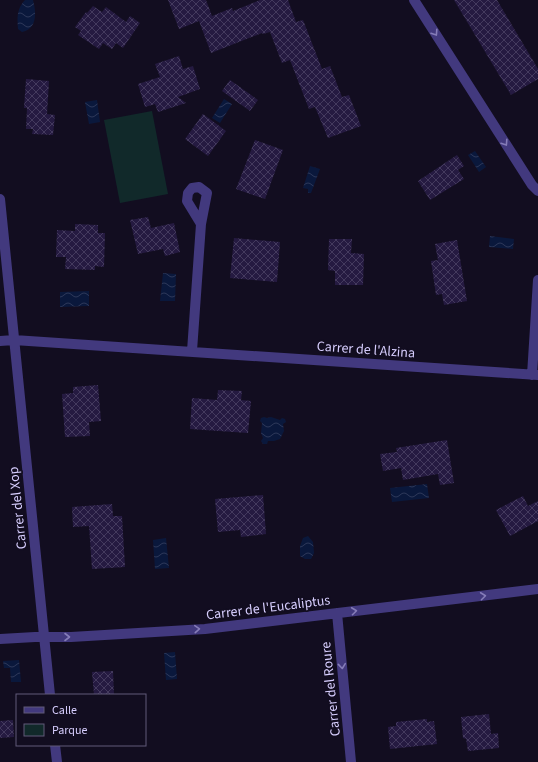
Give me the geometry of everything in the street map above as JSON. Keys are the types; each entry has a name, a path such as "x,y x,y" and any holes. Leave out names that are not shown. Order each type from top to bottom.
{"street":[{"path":"414,0 532,185 538,191"},
{"name":"Carrer del Xop","path":"0,199 50,694"},
{"path":"192,351 201,224"},
{"path":"535,375 538,280"},
{"name":"Carrer de l'Alzina","path":"0,341 14,340 192,351 535,375"},
{"name":"Carrer de l'Eucaliptus","path":"0,639 72,637 205,628 538,589"},
{"name":"Carrer del Roure","path":"337,613 352,762"},
{"path":"55,746 57,762"}],"green space":[{"path":"152,111 168,194 120,203 104,120"}],"water":[{"path":"25,0 33,0 35,19 31,27 22,32 18,29 18,17 20,6"},
{"path":"224,99 232,104 220,123 212,118"},
{"path":"97,100 100,122 89,124 85,102"},
{"path":"475,151 486,167 479,172 468,155"},
{"path":"310,166 320,169 311,193 308,193 308,189 303,188"},
{"path":"490,236 514,239 513,249 489,247"},
{"path":"163,273 176,274 175,301 160,301"},
{"path":"89,291 89,306 60,307 60,292"},
{"path":"271,417 280,420 282,418 285,419 286,422 283,424 284,431 280,439 268,441 267,444 263,444 261,441 263,438 261,433 262,423 260,421 261,418"},
{"path":"427,484 429,498 392,502 390,488"},
{"path":"308,536 313,542 314,553 311,559 305,559 300,556 300,546 303,538"},
{"path":"166,538 169,568 155,569 153,540"},
{"path":"175,652 177,679 166,680 164,653"},
{"path":"19,660 21,682 11,682 10,668 4,668 3,661"}],"building":[{"path":"168,0 206,0 212,16 232,8 233,11 260,0 288,0 296,22 303,20 322,69 330,66 342,97 349,95 361,126 328,138 315,107 309,109 290,60 282,63 270,32 262,33 211,53 199,21 179,29"},
{"path":"454,0 497,0 538,69 538,79 511,95"},
{"path":"93,6 102,12 106,7 126,22 130,16 140,23 123,48 116,43 112,49 103,43 99,49 78,35 81,31 75,27 86,12 87,13"},
{"path":"179,56 183,69 193,66 200,89 178,97 186,103 158,112 155,104 145,107 138,84 160,77 155,64"},
{"path":"26,79 49,81 47,114 55,115 53,135 32,134 33,129 26,129 27,108 24,108"},
{"path":"230,80 258,100 250,111 222,91"},
{"path":"203,114 226,131 208,156 185,139"},
{"path":"255,140 283,150 265,199 236,189"},
{"path":"457,155 464,166 458,170 464,179 430,200 418,181"},
{"path":"148,217 151,228 174,223 180,252 165,256 163,249 138,254 130,220"},
{"path":"75,224 98,225 98,233 105,233 104,267 95,266 95,270 65,269 66,257 56,257 57,230 75,231"},
{"path":"234,238 280,242 277,282 230,278"},
{"path":"329,239 352,239 351,253 364,254 363,285 335,285 335,271 328,270"},
{"path":"457,240 467,301 444,305 442,294 436,295 431,261 438,260 435,244"},
{"path":"98,385 101,421 89,422 90,436 65,437 62,394 73,393 73,387"},
{"path":"218,390 242,391 241,400 251,401 248,433 190,429 192,398 217,400"},
{"path":"447,440 454,483 440,485 438,474 403,480 401,468 383,471 380,454 397,452 396,448"},
{"path":"263,495 266,534 241,537 240,530 218,532 215,499"},
{"path":"523,496 528,506 538,501 538,521 510,536 496,510"},
{"path":"112,504 113,516 122,516 125,567 92,569 89,526 73,527 72,507"},
{"path":"113,671 114,694 94,694 92,672"},
{"path":"489,714 491,734 498,733 499,748 468,751 466,739 463,738 461,717"},
{"path":"427,719 427,722 434,721 437,744 390,749 388,727 396,726 396,722"},
{"path":"13,720 14,737 0,738 0,721"}]}
